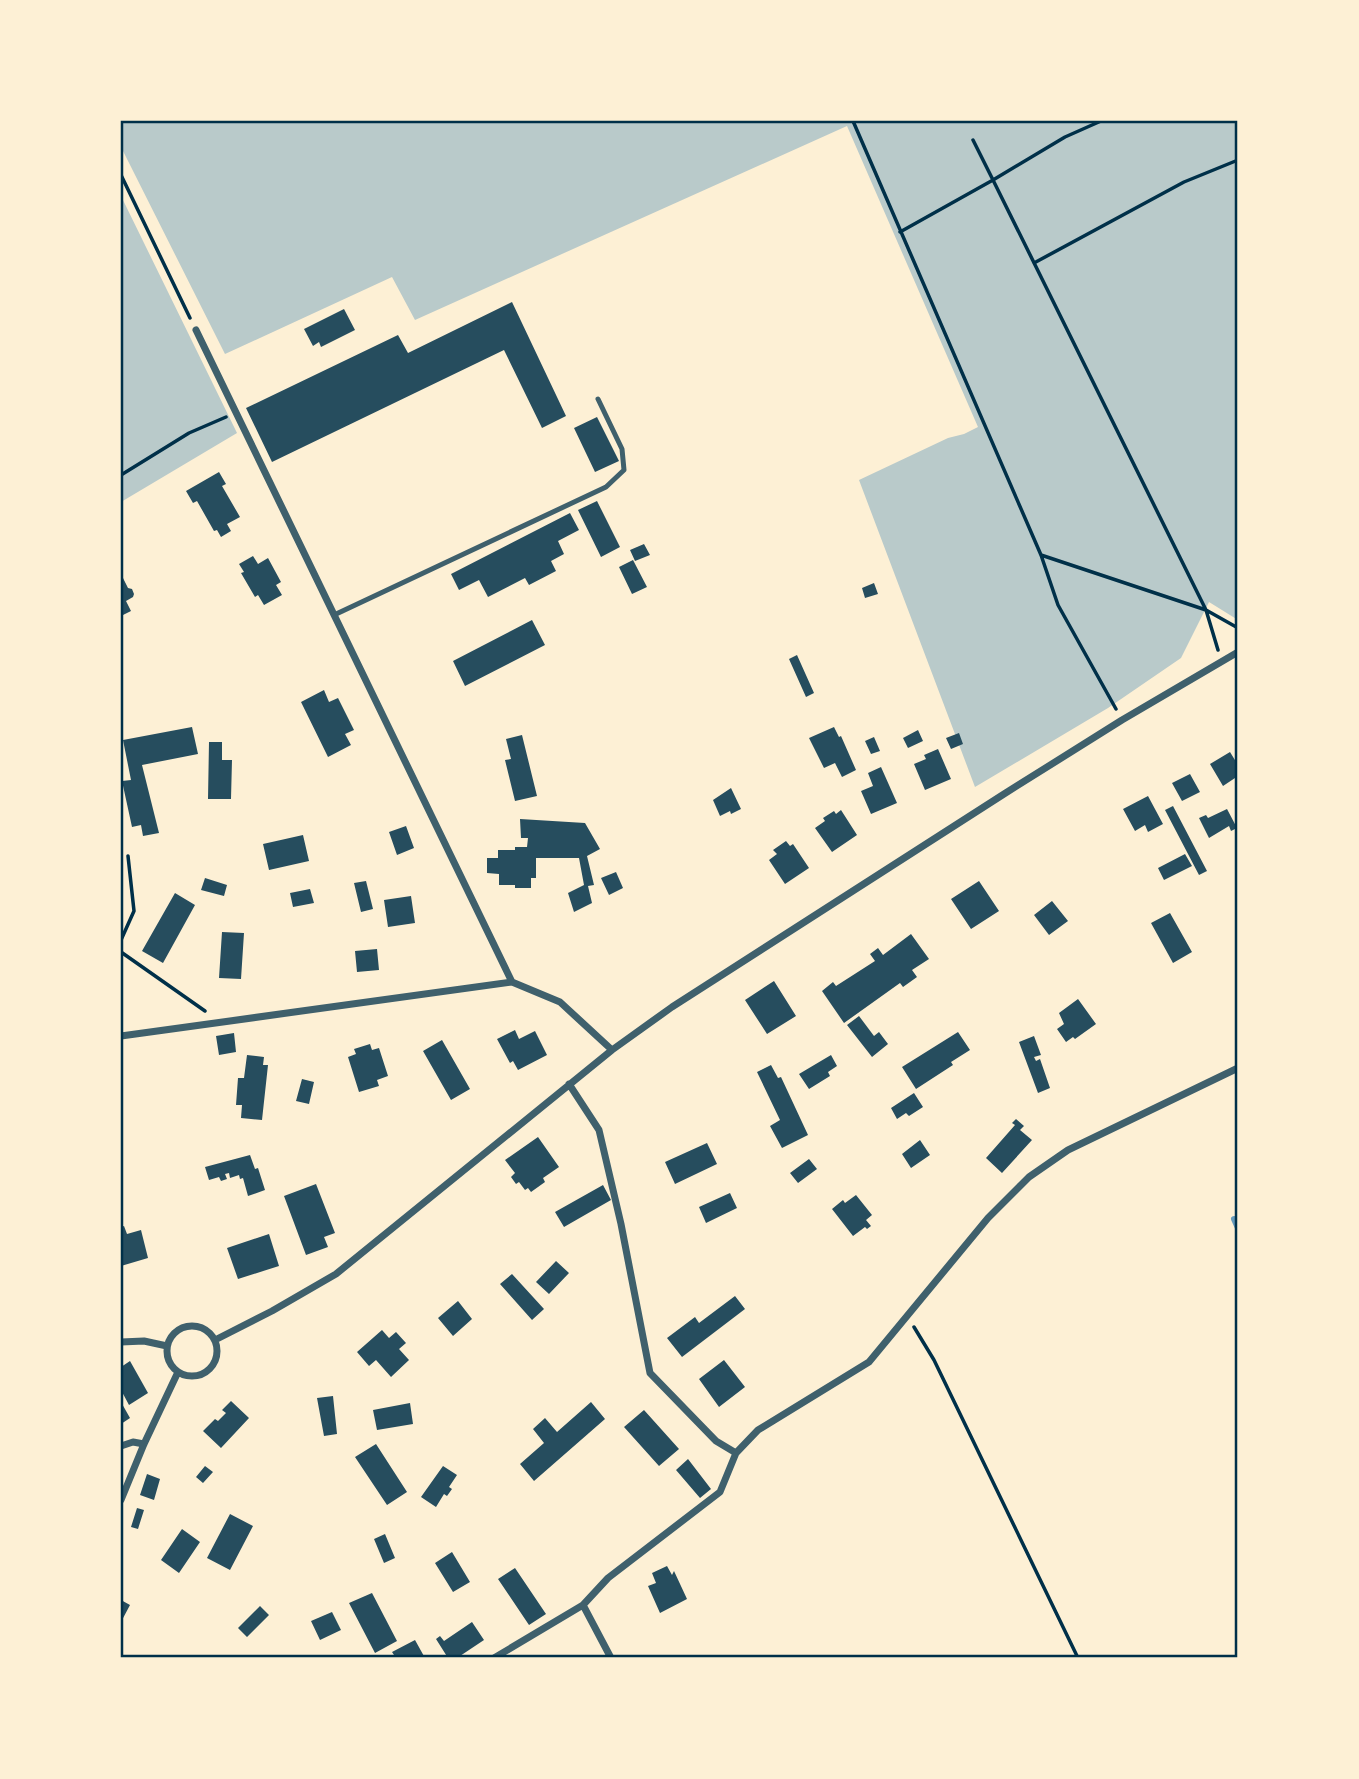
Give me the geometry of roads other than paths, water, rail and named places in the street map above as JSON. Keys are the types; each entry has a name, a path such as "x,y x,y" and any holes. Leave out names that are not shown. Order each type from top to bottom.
{"street":[{"path":"196,330 512,982"},
{"path":"215,1340 336,1274 612,1050 721,975 1122,720 1238,652"},
{"path":"121,1036 512,982 561,1002 612,1050"},
{"path":"495,1658 583,1605 608,1578 720,1492 736,1453 758,1430 869,1362 988,1218 1029,1177 1068,1150 1238,1068"},
{"path":"569,1084 599,1130 621,1224 650,1373 716,1441 736,1453"},
{"path":"189,1326 204,1329 215,1340 217,1356 209,1370 194,1376 178,1372 169,1361 167,1346 175,1333 189,1326"},
{"path":"121,1342 144,1341 167,1346"},
{"path":"121,1500 178,1372"},
{"path":"121,1446 133,1442 144,1444"},
{"path":"583,1605 611,1658"}],"lane":[{"path":"334,615 606,487 624,470 622,449 598,398"}],"waterway":[{"path":"1234,1219 1238,1228"}]}
